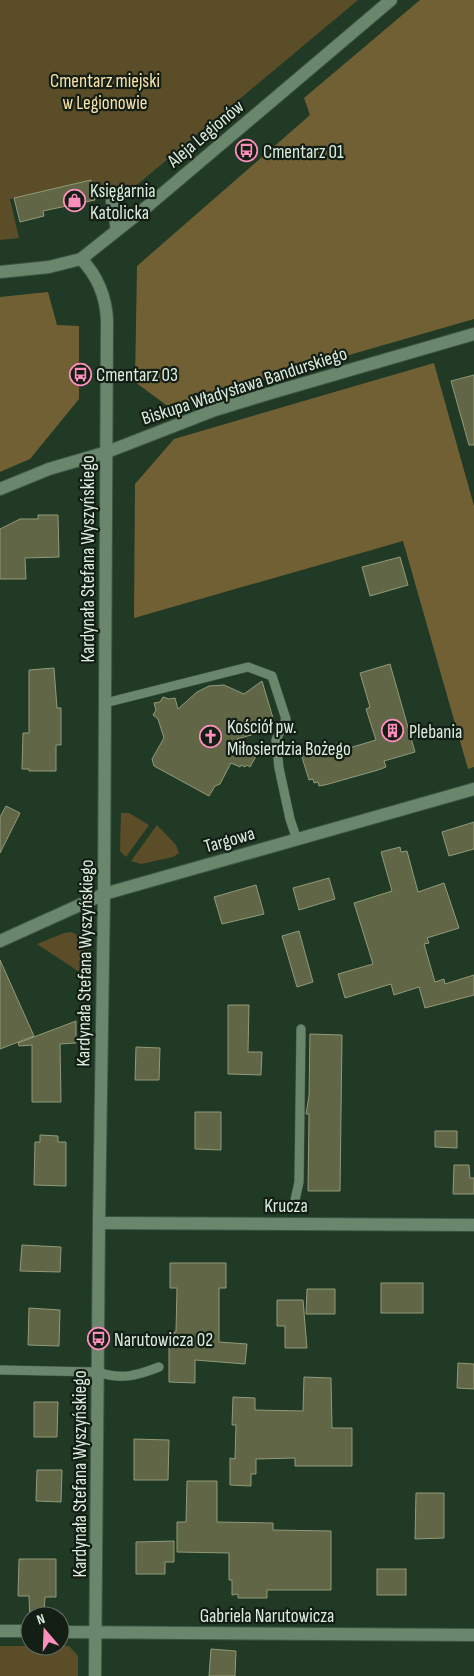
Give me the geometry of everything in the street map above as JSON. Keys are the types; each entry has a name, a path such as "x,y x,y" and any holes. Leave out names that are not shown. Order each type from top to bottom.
{"street":[{"name":"Aleja Legionów","path":"0,272 49,267 81,258 150,205 391,0"},
{"path":"112,201 117,230"},
{"name":"Kardynała Stefana Wyszyńskiego","path":"81,258 97,280 102,291 107,313 104,894 95,1676"},
{"name":"Biskupa Władysława Bandurskiego","path":"0,489 49,469 107,452 215,410 474,334"},
{"name":"Targowa","path":"0,941 104,894 474,789"},
{"name":"Krucza","path":"99,1223 474,1225"},
{"path":"0,1631 20,1632"},
{"name":"Gabriela Narutowicza","path":"70,1632 474,1635"}],"lane":[{"path":"105,703 248,667 272,676 286,719 276,740 279,768 290,819 297,840"},
{"path":"295,1200 299,1182 301,1029"},
{"path":"0,1370 98,1372 113,1377 137,1376 159,1367"}],"green space":[{"name":"Cmentarz miejski w Legionowie","path":"0,0 358,0 132,189 95,198 91,180 10,199 19,238 0,240"},
{"path":"121,813 129,813 149,825 126,857 120,851"},
{"path":"157,825 176,845 179,853 173,857 141,864 131,861"},
{"path":"71,932 83,944 84,975 37,944"},
{"path":"0,1646 20,1646 20,1656 70,1656 70,1647 78,1656 78,1676 0,1676"}],"shaded area":[{"path":"420,0 474,0 474,319 169,407 135,382 137,266 310,115 304,98"},
{"path":"48,292 57,325 79,326 79,399 30,459 0,472 0,297"},
{"path":"434,363 474,506 474,767 468,769 403,541 134,618 135,484 174,439"}],"building":[{"path":"91,180 95,200 43,211 44,216 20,222 14,198"},
{"path":"474,375 474,445 469,445 451,381"},
{"path":"38,515 58,515 59,557 25,558 26,579 0,579 0,529 20,519 38,519"},
{"path":"400,557 408,585 370,596 362,567"},
{"name":"Plebania","path":"390,664 415,752 384,761 386,767 378,770 325,785 319,786 318,782 314,783 313,779 309,780 301,754 337,744 339,751 376,740 366,709 370,707 360,673"},
{"path":"54,668 57,708 61,708 61,745 56,745 56,771 29,771 29,769 22,769 23,733 29,733 29,670"},
{"name":"Kościół pw. Miłosierdzia Bożego","path":"262,681 273,718 271,719 271,727 269,730 237,739 259,751 250,767 241,765 240,767 231,763 220,784 215,786 209,796 154,766 152,759 164,738 158,719 153,715 156,710 154,703 160,702 163,697 175,698 178,709 197,692 209,686 224,685 244,694"},
{"path":"6,806 20,813 0,853 0,817"},
{"path":"474,822 474,849 449,856 442,832"},
{"path":"400,847 401,852 407,851 418,892 444,883 459,928 427,938 429,943 424,944 435,982 444,979 445,984 474,975 474,995 425,1008 419,987 394,995 391,984 345,998 338,974 373,964 354,903 392,891 381,852"},
{"path":"329,878 335,899 299,910 293,888"},
{"path":"256,885 264,914 222,924 214,897"},
{"path":"299,931 313,982 297,987 282,936"},
{"path":"0,960 34,1036 0,1049"},
{"path":"228,1005 249,1005 248,1052 262,1052 261,1075 228,1074"},
{"path":"76,1021 76,1043 60,1044 61,1102 32,1102 32,1045 19,1046 18,1043"},
{"path":"310,1034 342,1035 340,1191 308,1191 309,1114 306,1114 309,1096"},
{"path":"136,1047 160,1048 159,1080 135,1080"},
{"path":"195,1112 221,1112 221,1150 195,1149"},
{"path":"435,1131 457,1131 457,1148 435,1147"},
{"path":"40,1135 58,1136 58,1142 66,1142 66,1186 34,1185 35,1142 40,1142"},
{"path":"454,1165 469,1165 470,1178 474,1178 474,1194 453,1194"},
{"path":"22,1245 61,1247 60,1272 20,1271"},
{"path":"170,1263 226,1263 226,1288 219,1288 219,1342 247,1344 245,1364 195,1360 195,1383 169,1382 169,1344 174,1344 174,1332 176,1332 177,1288 170,1288"},
{"path":"381,1283 423,1283 423,1313 381,1313"},
{"path":"307,1289 335,1289 335,1314 306,1314"},
{"path":"277,1300 303,1300 307,1348 285,1348 285,1326 277,1326"},
{"path":"29,1308 60,1310 59,1346 28,1345"},
{"path":"458,1363 474,1364 474,1389 457,1388"},
{"path":"304,1377 331,1378 332,1428 352,1428 352,1466 295,1466 295,1458 256,1459 256,1474 251,1474 251,1486 230,1485 230,1458 235,1459 236,1425 232,1425 233,1397 255,1398 255,1410 303,1411"},
{"path":"34,1402 58,1402 57,1437 34,1437"},
{"path":"134,1439 169,1440 168,1480 134,1480"},
{"path":"37,1470 62,1470 61,1502 36,1501"},
{"path":"187,1481 217,1481 217,1522 273,1523 273,1530 331,1531 331,1590 267,1590 267,1598 238,1598 238,1594 232,1595 232,1580 229,1580 229,1553 177,1552 177,1522 186,1522"},
{"path":"416,1493 444,1493 444,1538 415,1539"},
{"path":"174,1541 174,1562 165,1562 165,1574 136,1574 136,1542"},
{"path":"19,1559 56,1559 56,1597 45,1597 45,1606 29,1606 29,1596 18,1596"},
{"path":"377,1569 406,1569 406,1595 377,1595"},
{"path":"211,1649 236,1651 235,1676 209,1676"}],"place":[{"name":"Cmentarz 01","path":"247,151"},
{"name":"Księgarnia Katolicka","path":"74,201"},
{"name":"Cmentarz 03","path":"80,374"},
{"name":"Plebania","path":"393,731"},
{"name":"Kościół pw. Miłosierdzia Bożego","path":"211,737"},
{"name":"Narutowicza 02","path":"98,1339"}]}
